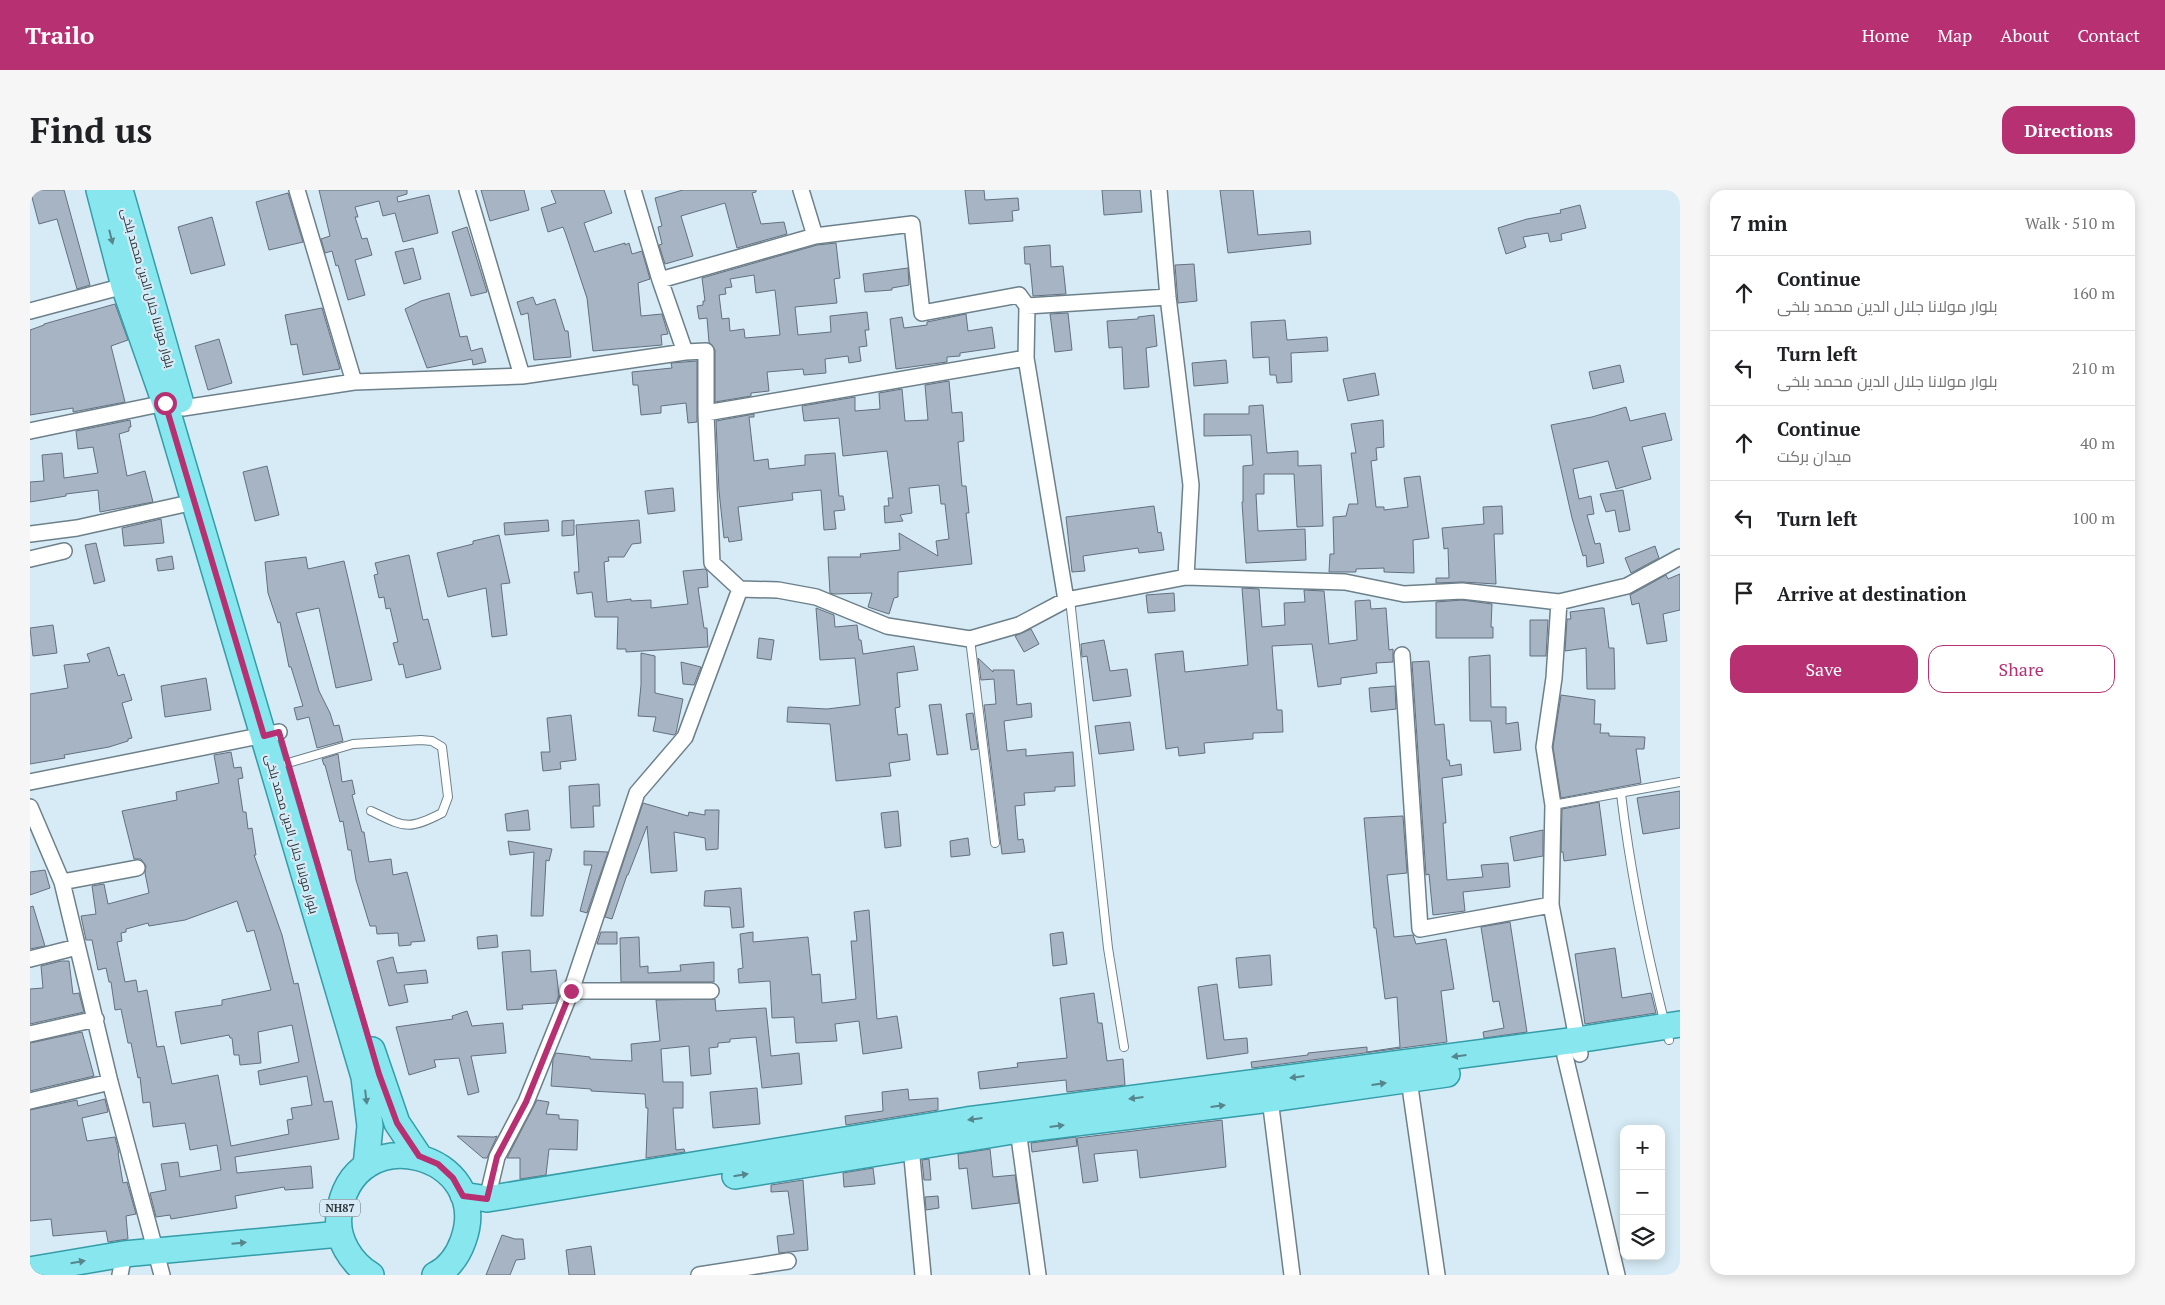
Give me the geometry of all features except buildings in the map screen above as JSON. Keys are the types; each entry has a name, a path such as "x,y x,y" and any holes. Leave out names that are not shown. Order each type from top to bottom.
{"main road":[{"name":"بلوار مولانا جلال الدین محمد بلخی","path":"99,190 124,286 174,406 271,734 364,1077 370,1126 366,1166"},
{"name":"بلوار مولانا جلال الدین محمد بلخی","path":"120,190 174,406 194,502 271,734 288,763 379,1074 397,1123 419,1156"},
{"path":"473,1203 550,1206 1018,1130 1270,1100 1409,1080 1673,1032"},
{"path":"473,1203 967,1120 1574,1050"},
{"name":"NH87","path":"371,1275 349,1255 340,1234 339,1218 340,1203 350,1183 366,1166 378,1159 392,1155 419,1156 438,1164 453,1178 473,1203"},
{"path":"444,1271 460,1249 473,1203"},
{"path":"30,1270 122,1264 157,1250 340,1234"}],"street":[{"path":"297,190 354,382"},
{"path":"467,190 522,376"},
{"path":"633,190 660,280 685,352"},
{"path":"801,190 814,236"},
{"path":"1159,190 1168,297 1190,485 1186,577"},
{"path":"660,280 814,236 912,224 922,313 1019,295 1027,306 1026,358 1068,600"},
{"path":"30,311 124,286"},
{"path":"1027,306 1168,297"},
{"path":"30,432 174,406 354,382 522,376 685,352 706,352 706,413 712,562 740,589 778,590 816,597 888,626 970,639 1019,625 1068,600 1186,577 1344,582 1404,594 1462,591 1559,602 1627,586 1680,557"},
{"path":"706,413 1026,358"},
{"path":"30,534 77,528 194,502"},
{"path":"30,559 64,551"},
{"path":"473,1203 526,1102 571,991 637,793 685,737 740,589"},
{"path":"1559,602 1554,678 1544,747 1552,805 1551,905 1574,1050 1617,1275"},
{"path":"1402,655 1420,929 1551,905"},
{"path":"30,782 271,734"},
{"path":"30,808 62,882 110,1082 157,1250 162,1275"},
{"path":"62,882 137,868"},
{"path":"30,959 77,947"},
{"path":"571,991 711,990"},
{"path":"30,1034 96,1018"},
{"path":"1409,1080 1437,1275"},
{"path":"30,1101 110,1082"},
{"path":"1270,1100 1292,1275"},
{"path":"1018,1130 1038,1275"},
{"path":"911,1148 923,1275"},
{"path":"699,1275 788,1261"}],"lane":[{"path":"1068,600 1108,948 1124,1047"},
{"path":"970,639 995,843"},
{"path":"288,763 353,744 421,740 432,741 442,747 448,797 442,813 418,825 400,824 371,811"},
{"path":"1552,805 1680,782"},
{"path":"1621,794 1631,868 1649,961 1673,1032"}],"route":[{"path":"165,403 264,736 279,732 379,1074 397,1123 419,1156 438,1164 453,1178 463,1196 487,1199 497,1157 526,1102 571,991"}]}
